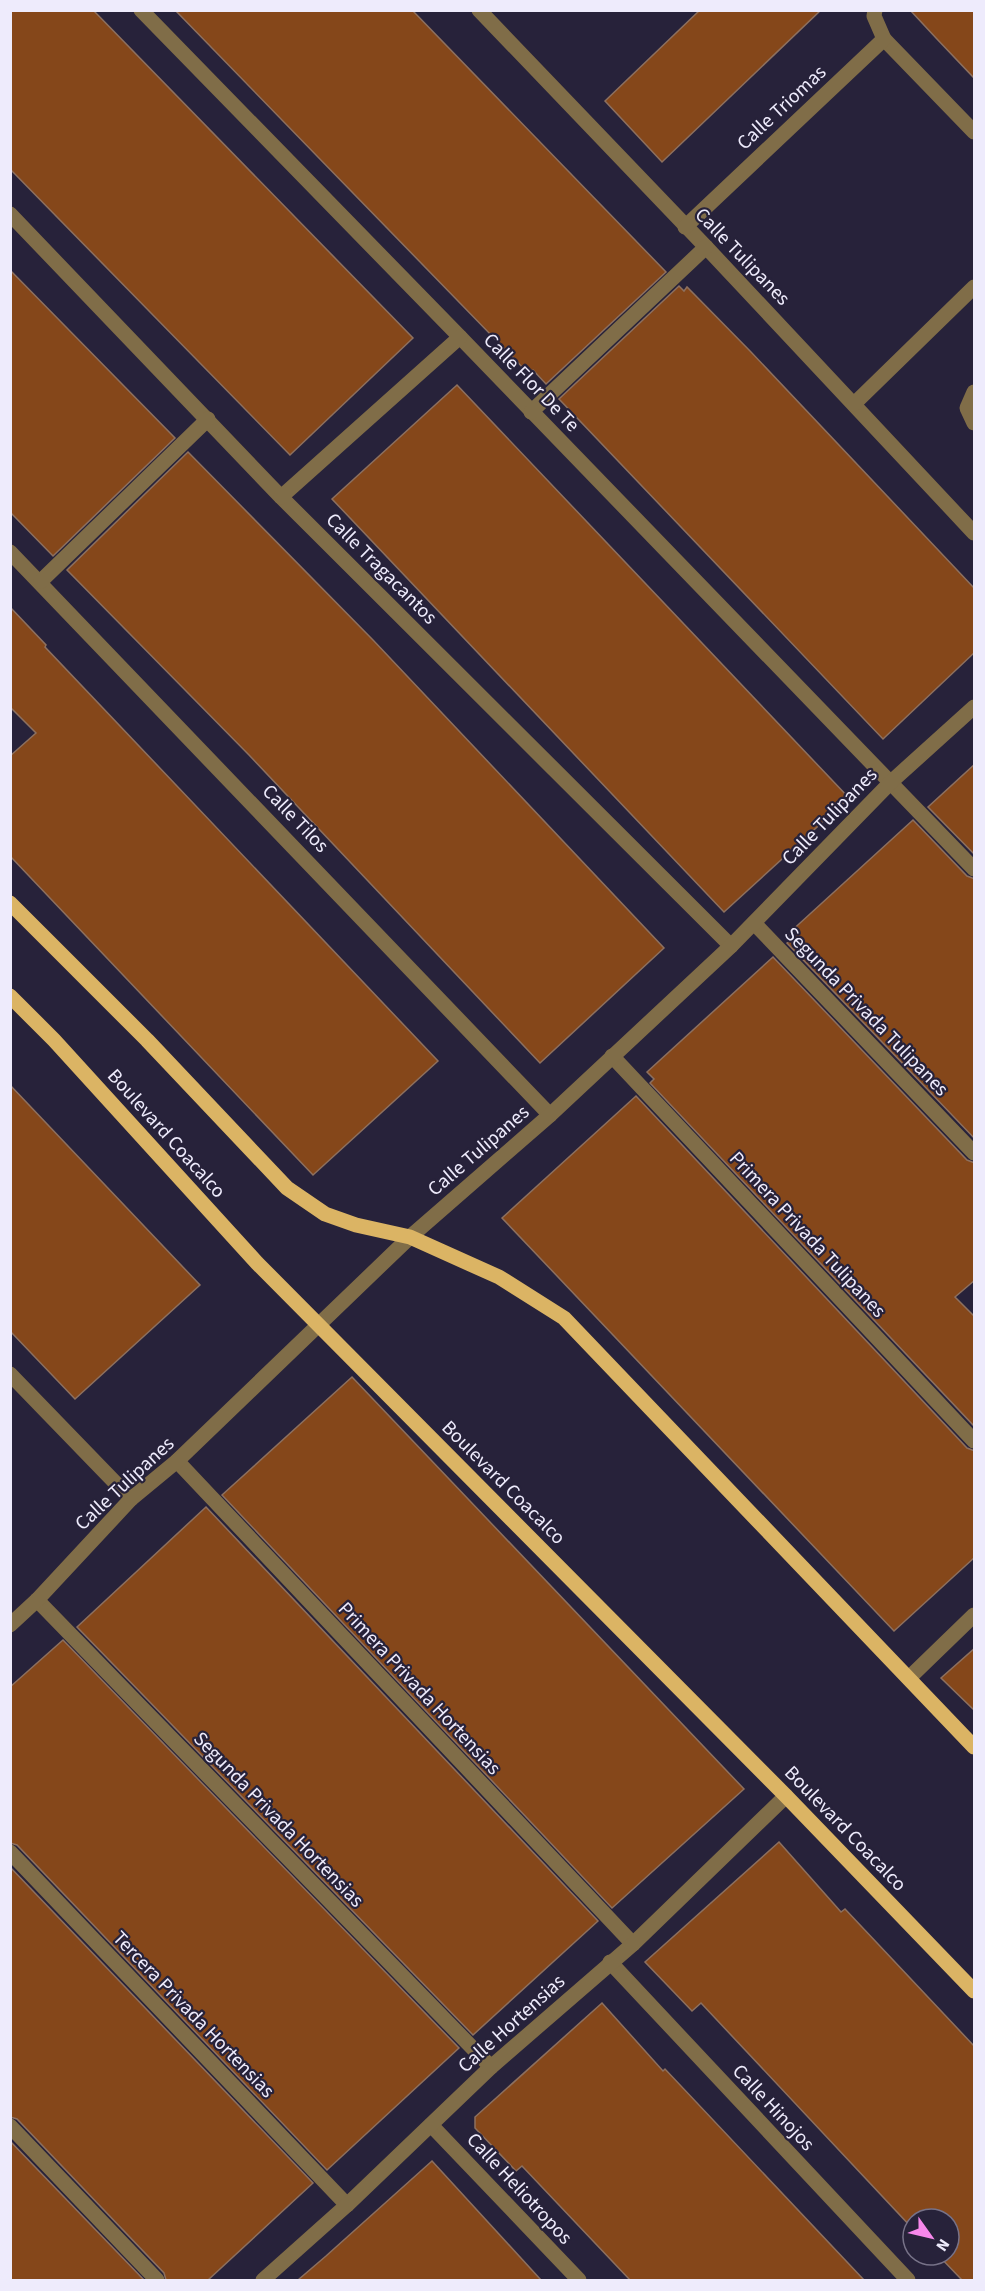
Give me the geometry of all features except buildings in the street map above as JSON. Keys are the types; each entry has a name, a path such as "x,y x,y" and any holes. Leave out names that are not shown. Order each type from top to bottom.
{"main road":[{"path":"10,903 147,1040 287,1188 325,1214 356,1226 410,1237 499,1277 564,1318 975,1747"},
{"name":"Boulevard Coacalco","path":"10,996 54,1040 257,1263 786,1796 975,1991"}],"street":[{"name":"Calle Flor De Te","path":"141,10 975,869"},
{"name":"Calle Tulipanes","path":"479,10 975,533"},
{"path":"875,10 874,16 884,39 975,132"},
{"name":"Calle Triomas","path":"685,227 884,39"},
{"name":"Calle Tragacantos","path":"10,214 281,497 731,946"},
{"path":"531,412 706,247"},
{"path":"854,404 975,287"},
{"path":"281,497 460,337"},
{"path":"975,392 967,408 975,423"},
{"path":"41,581 208,419"},
{"name":"Calle Tilos","path":"10,552 41,581 550,1115"},
{"name":"Calle Tulipanes","path":"10,1625 37,1600 131,1499 177,1461 410,1237 550,1115 731,946 891,782 975,706"},
{"name":"Segunda Privada Tulipanes","path":"754,924 975,1153"},
{"name":"Primera Privada Tulipanes","path":"612,1056 975,1441"},
{"path":"10,1374 131,1499"},
{"name":"Primera Privada Hortensias","path":"177,1461 633,1944"},
{"name":"Segunda Privada Hortensias","path":"37,1600 491,2067"},
{"path":"909,1678 975,1615"},
{"name":"Calle Hortensias","path":"268,2279 491,2067 633,1944 786,1796"},
{"name":"Tercera Privada Hortensias","path":"10,1852 346,2205"},
{"name":"Calle Hinojos","path":"610,1962 908,2280"},
{"name":"Calle Heliotropos","path":"431,2125 579,2280"},
{"path":"10,2126 158,2280"}]}
